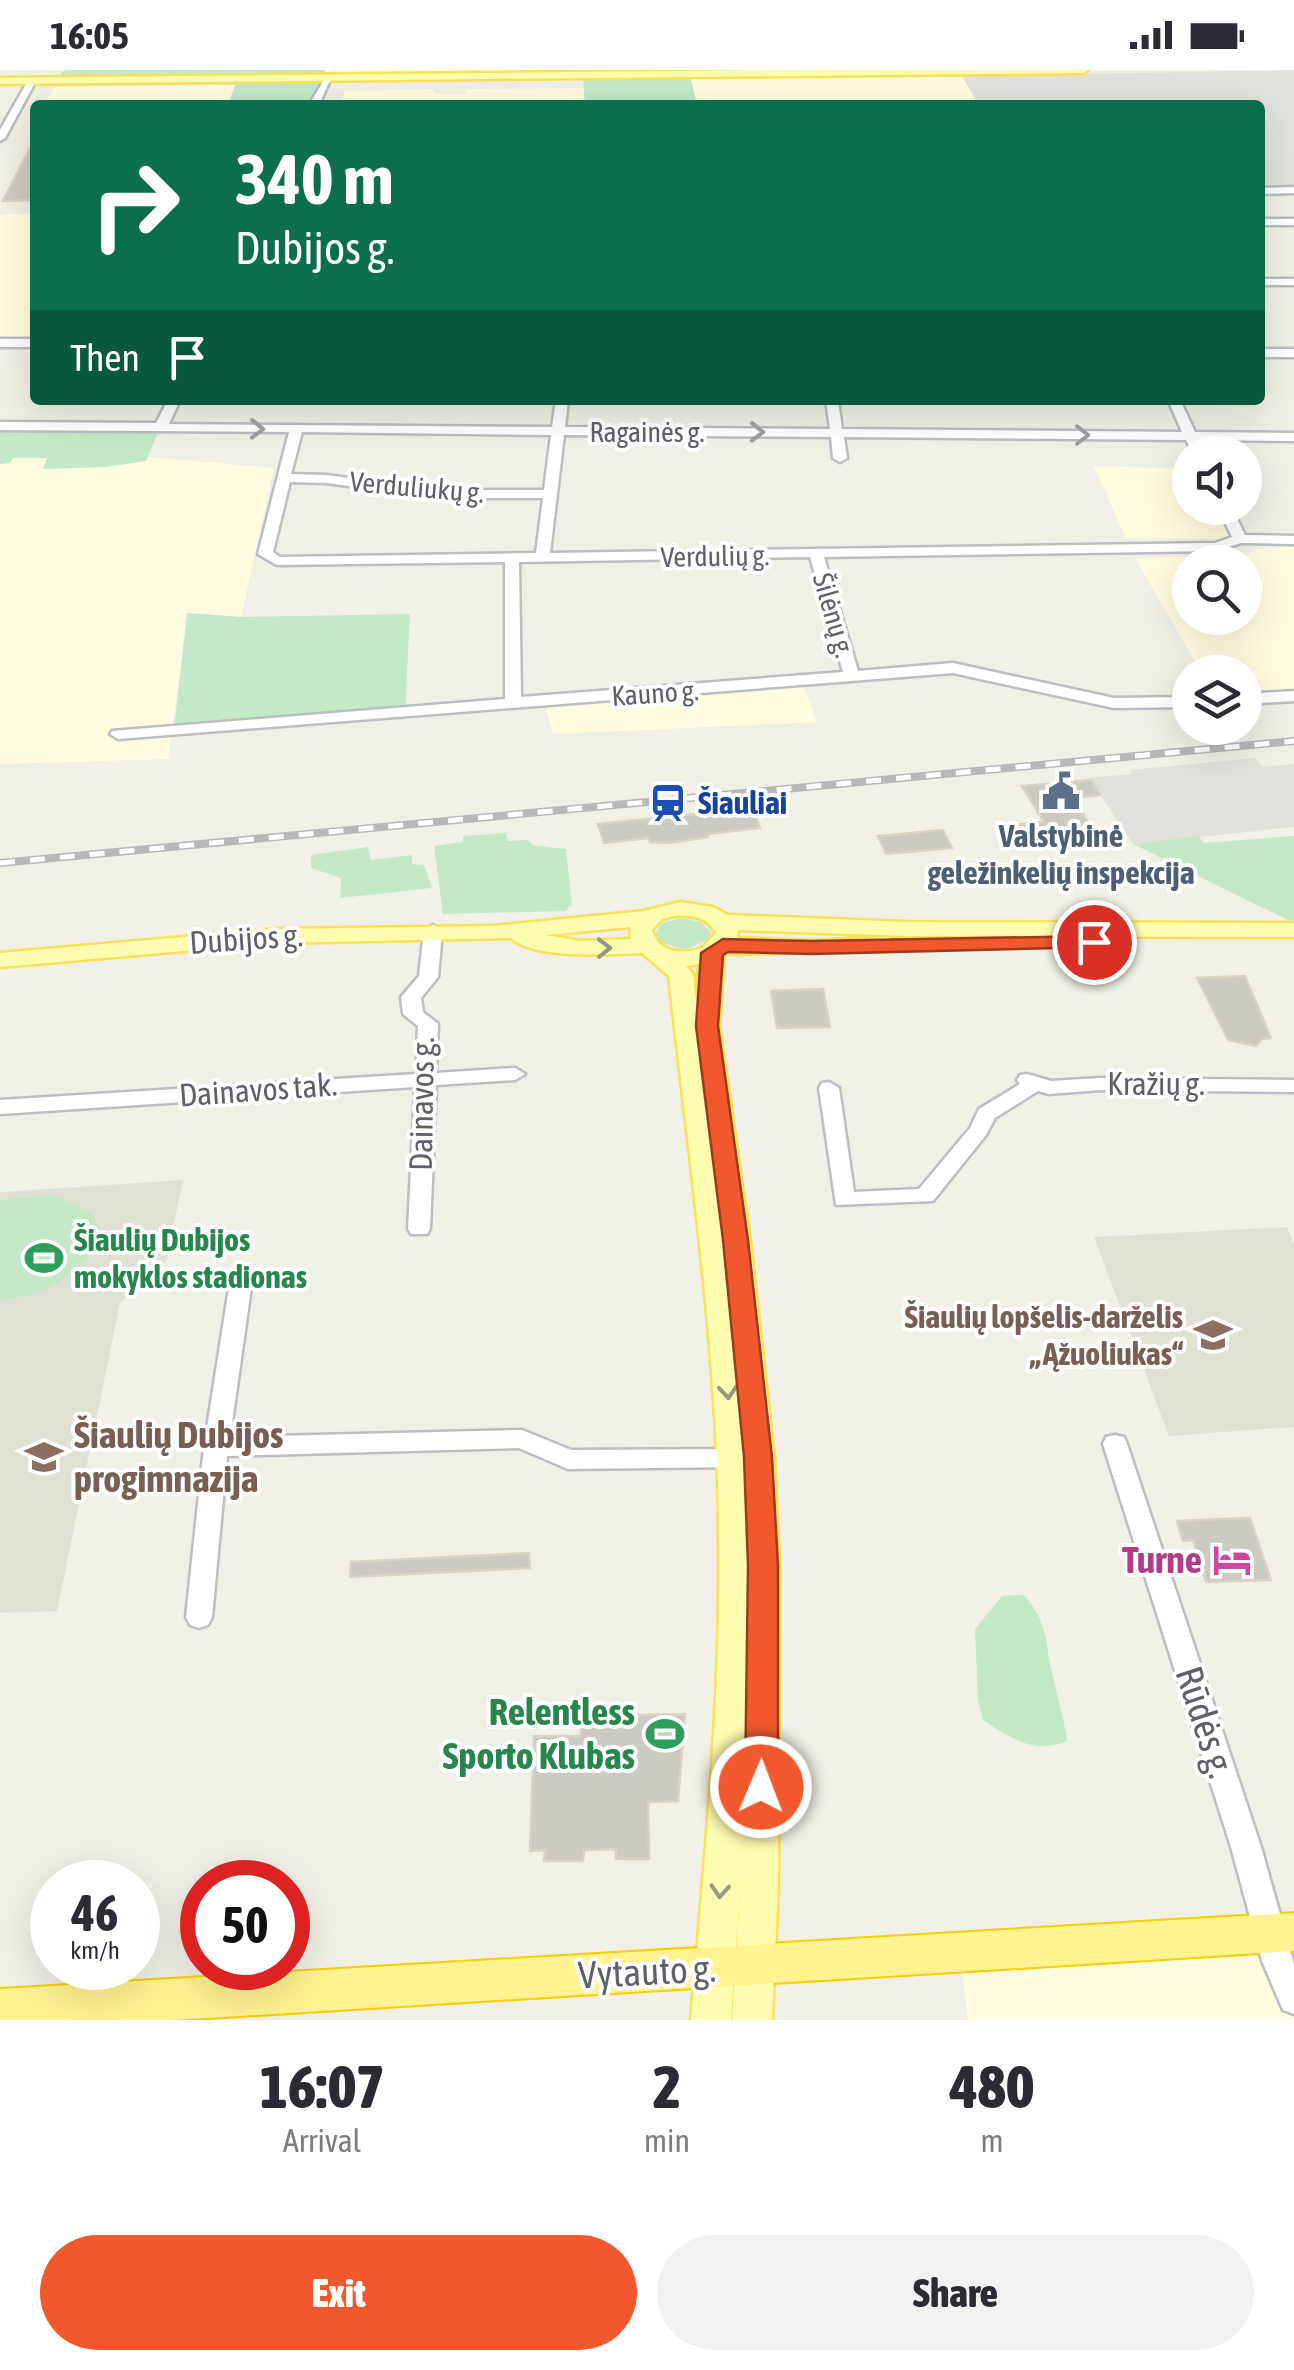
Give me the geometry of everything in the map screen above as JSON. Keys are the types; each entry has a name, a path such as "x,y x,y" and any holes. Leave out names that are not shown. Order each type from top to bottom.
{"highway":[{"name":"Vytauto g.","path":"0,2010 1282,1932"}],"main road":[{"path":"32,81 56,70"},
{"path":"0,81 1083,70"},
{"name":"Dubijos g.","path":"0,960 278,936 493,933 648,918 682,908 701,910 719,940 688,959 654,951 580,948 493,933"},
{"path":"648,918 640,929 654,951 681,974 721,1315 746,1458"},
{"path":"719,940 908,929 1294,930"},
{"path":"719,940 1294,943"},
{"path":"711,2020 736,1967 763,1686 746,1458 736,1240 707,1026 719,940"},
{"path":"736,1967 752,2020"}],"street":[{"path":"317,100 328,78"},
{"path":"0,138 32,81"},
{"path":"1265,191 1294,190"},
{"path":"1265,222 1294,222"},
{"path":"1265,282 1294,282"},
{"path":"0,343 30,343"},
{"path":"1265,353 1294,353"},
{"path":"160,428 172,405"},
{"path":"542,558 561,405"},
{"path":"833,405 840,458"},
{"path":"1176,405 1190,435"},
{"name":"Ragainės g.","path":"0,426 1172,436"},
{"name":"Verdulių g.","path":"296,429 265,554 270,560 1216,547 1240,539 1294,540"},
{"name":"Ragainės g.","path":"1262,436 1294,436"},
{"name":"Verduliukų g.","path":"283,478 343,481 439,494 551,494"},
{"path":"1233,525 1240,539"},
{"name":"Šilėnų g.","path":"816,554 852,676"},
{"path":"512,559 513,703"},
{"name":"Kauno g.","path":"118,734 953,668 1114,703 1172,702"},
{"path":"1262,698 1294,696"},
{"name":"Dainavos g.","path":"419,1228 428,1024 413,1014 411,997 428,976 433,931"},
{"name":"Dainavos tak.","path":"0,1107 516,1074"},
{"name":"Kražių g.","path":"828,1088 844,1200 860,1200 925,1196 978,1130 986,1114 1029,1080 1050,1088 1100,1084 1294,1086"},
{"path":"199,1617 216,1447 240,1288"},
{"path":"216,1447 522,1440 568,1460 746,1458"},
{"name":"Rūdės g.","path":"1115,1444 1246,1848 1282,1932 1294,2000"}],"shaded area":[{"path":"325,70 766,70 323,76"},
{"path":"1294,70 1294,187 1265,188 1265,100 976,100 962,76"},
{"path":"976,73 963,76 976,100 696,100 690,76"},
{"path":"236,85 230,100 48,100 54,87"},
{"path":"584,88 585,100 342,100 345,91 432,89 434,94 465,94 466,89"},
{"path":"30,213 30,343 0,343 0,215"},
{"path":"149,457 274,468 241,617 188,613 168,759 0,764 0,464 10,463 13,458 48,458 44,469 106,467"},
{"path":"1094,466 1172,468 1172,525 1233,525 1240,539 1126,538"},
{"path":"1294,547 1294,696 1262,698 1262,655 1191,655 1180,635 1262,635 1262,549"},
{"path":"1172,557 1172,622 1135,558"},
{"path":"803,686 817,722 553,734 545,706"},
{"path":"1255,758 1263,767 1294,764 1294,827 1133,844 1089,778 1132,774 1130,770"},
{"name":"Šiaulių Dubijos progimnazija","path":"183,1180 166,1261 120,1303 57,1611 0,1613 0,1192"},
{"name":"Šiaulių lopšelis-darželis „Ąžuoliukas“","path":"1287,1227 1294,1244 1294,1427 1169,1436 1094,1237"},
{"path":"1294,1948 1294,2020 968,2020 961,1963"}],"green space":[{"path":"66,70 325,70 323,76 59,75"},
{"path":"690,76 696,100 585,100 583,78"},
{"path":"325,82 316,100 230,100 235,85 204,85"},
{"path":"0,426 160,428 146,461 43,469 47,458 13,458 10,463 0,464"},
{"path":"187,613 241,617 410,614 405,714 174,731"},
{"path":"506,833 508,841 528,840 532,845 566,849 572,905 565,911 443,914 434,846 463,842 463,836"},
{"path":"1198,836 1204,843 1294,836 1294,923 1133,844"},
{"path":"368,847 371,860 412,855 412,864 424,865 432,888 340,898 341,878 311,868 311,855"},
{"path":"681,918 701,922 711,933 709,939 685,950 658,941 655,935 662,923"},
{"name":"Šiaulių Dubijos mokyklos stadionas","path":"54,1195 93,1214 103,1239 59,1282 33,1294 0,1299 0,1200"},
{"path":"1024,1595 1045,1634 1064,1724 1067,1741 1055,1745 1033,1745 1003,1733 983,1720 978,1700 975,1629 1002,1596"}],"building":[{"path":"30,148 30,200 3,201"},
{"path":"1091,780 1100,795 1073,798 1095,833 1011,842 1002,826 1044,822 1022,786"},
{"path":"752,808 760,828 669,843 650,842 649,838 604,843 598,824"},
{"path":"943,830 952,848 886,854 878,836"},
{"path":"1245,976 1271,1038 1262,1039 1256,1046 1228,1040 1197,978"},
{"path":"823,989 830,1027 777,1028 771,991"},
{"name":"Turne","path":"1250,1518 1271,1580 1206,1582 1193,1540 1183,1541 1177,1521"},
{"path":"529,1553 530,1568 350,1577 351,1562"},
{"path":"685,1714 678,1801 648,1802 649,1859 616,1859 616,1849 584,1850 583,1861 544,1861 545,1850 530,1851 534,1736 581,1736 581,1716"}],"railway":[{"path":"0,863 1294,741"}],"place":[{"name":"Valstybinė geležinkelių inspekcija","path":"1061,791"},
{"name":"Šiauliai","path":"668,803"},
{"name":"Šiaulių Dubijos mokyklos stadionas","path":"44,1258"},
{"name":"Šiaulių lopšelis-darželis „Ąžuoliukas“","path":"1213,1335"},
{"name":"Šiaulių Dubijos progimnazija","path":"44,1457"},
{"name":"Turne","path":"1232,1560"},
{"name":"Relentless Sporto Klubas","path":"665,1734"}],"route":[{"path":"761,1787 763,1566 758,1457 736,1240 707,1026 712,953 723,945 811,948 1094,942"}]}
